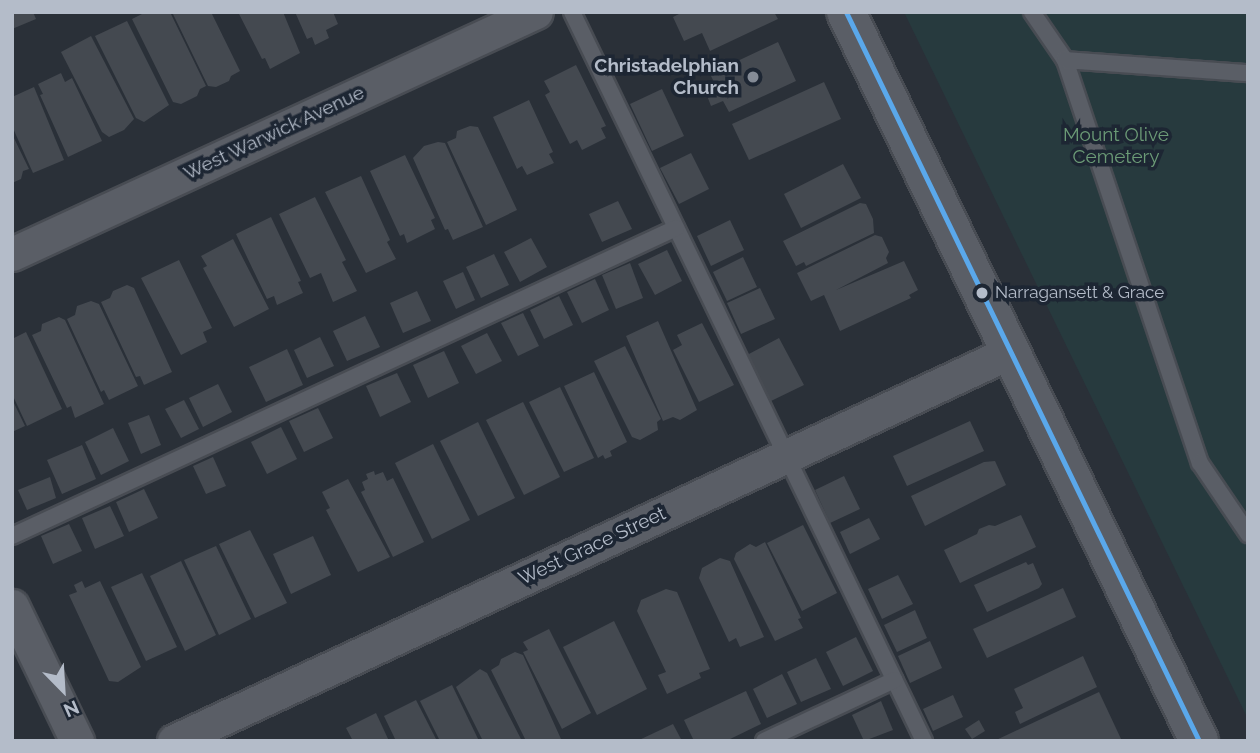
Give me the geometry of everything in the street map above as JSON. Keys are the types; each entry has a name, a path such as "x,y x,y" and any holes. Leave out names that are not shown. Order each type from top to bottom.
{"street":[{"name":"West Warwick Avenue","path":"12,254 536,12"},
{"path":"846,12 1199,741"},
{"name":"West Grace Street","path":"174,741 1010,352"},
{"path":"12,606 78,741"}],"lane":[{"path":"572,12 924,741"},
{"path":"1032,12 1065,60 1200,463 1248,534"},
{"path":"1065,60 1248,72"},
{"path":"12,536 676,228"},
{"path":"764,741 894,680"}],"green space":[{"name":"Mount Olive Cemetery","path":"904,12 1248,12 1248,719"}],"building":[{"path":"12,12 33,12 36,19 12,29"},
{"path":"146,12 170,12 206,86 200,89 197,96 181,104 173,102 132,19"},
{"path":"172,12 211,12 240,71 231,76 229,81 216,87 208,86"},
{"path":"238,12 283,12 300,53 270,69"},
{"path":"295,12 333,12 338,24 326,30 329,38 315,45 312,37 307,39"},
{"path":"683,12 774,12 778,19 710,51 702,33 684,41 673,17"},
{"path":"127,21 169,105 144,122 136,118 95,36"},
{"path":"91,36 134,119 124,130 109,137 102,132 61,52"},
{"name":"Christadelphian Church","path":"778,42 796,81 729,112 723,101 711,106 706,93 717,88 710,74"},
{"path":"576,65 606,126 601,128 606,138 582,150 577,140 570,144 545,95 550,92 544,81"},
{"path":"61,73 65,82 72,78 102,141 68,157 40,95 43,94 38,84"},
{"path":"824,82 841,119 749,160 732,124"},
{"path":"34,87 64,160 33,173 12,126 12,97"},
{"path":"662,89 684,136 652,151 630,104"},
{"path":"529,100 553,152 549,154 554,163 527,175 522,166 517,169 493,117"},
{"path":"470,126 478,127 517,210 486,225 447,142 456,138 457,131"},
{"path":"12,134 29,169 23,171 21,179 12,183"},
{"path":"445,143 483,227 453,240 448,229 445,230 413,158 424,146"},
{"path":"691,153 709,189 679,204 660,168"},
{"path":"405,155 435,218 431,220 435,229 407,243 404,234 400,236 370,171"},
{"path":"843,164 861,198 801,228 784,194"},
{"path":"361,176 396,259 366,273 325,192"},
{"path":"315,197 346,260 342,262 357,291 333,302 321,273 310,278 279,214"},
{"path":"618,201 632,229 602,242 589,214"},
{"path":"860,203 866,204 873,219 874,233 806,266 804,262 796,266 783,241"},
{"path":"271,217 301,281 298,282 303,293 277,305 274,296 267,299 236,234"},
{"path":"730,220 744,250 711,266 697,236"},
{"path":"875,235 882,237 889,252 886,258 888,263 836,290 904,261 918,290 909,295 911,298 840,331 824,295 811,301 797,273"},
{"path":"531,238 547,267 520,282 504,252"},
{"path":"233,239 269,309 234,327 203,268 207,266 201,256"},
{"path":"667,250 682,281 655,295 638,264"},
{"path":"494,254 509,285 481,298 466,267"},
{"path":"743,257 757,287 727,301 713,272"},
{"path":"179,260 212,328 203,332 207,342 181,355 141,278"},
{"path":"630,263 643,298 616,309 602,275"},
{"path":"463,272 475,300 456,309 443,281"},
{"path":"595,279 609,310 582,323 567,292"},
{"path":"127,285 134,288 172,372 144,385 140,376 136,377 101,302 110,298 113,291"},
{"path":"760,288 775,319 741,334 727,303"},
{"path":"417,291 431,321 403,333 390,303"},
{"path":"559,296 573,325 544,339 530,310"},
{"path":"91,301 99,304 138,386 109,400 104,390 101,392 67,319 75,315 77,306"},
{"path":"523,313 539,346 518,356 501,323"},
{"path":"365,316 380,347 347,361 333,331"},
{"path":"59,317 65,320 104,404 75,418 71,406 67,408 32,335 41,331 42,324"},
{"path":"658,321 697,410 680,420 673,417 663,421 626,336"},
{"path":"702,323 734,385 699,402 673,350 682,345 677,335"},
{"path":"26,332 62,409 27,426 12,394 12,339"},
{"path":"487,333 502,361 476,374 461,346"},
{"path":"320,337 334,366 307,378 294,350"},
{"path":"779,338 804,385 771,401 747,355"},
{"path":"625,346 661,419 657,422 658,430 640,440 632,437 594,361"},
{"path":"287,349 303,385 266,402 249,367"},
{"path":"444,351 459,383 428,398 413,365"},
{"path":"594,372 627,442 610,451 612,456 605,459 603,455 598,458 564,386"},
{"path":"397,373 411,402 380,417 366,386"},
{"path":"218,384 232,412 203,427 189,398"},
{"path":"560,387 594,458 564,472 529,402"},
{"path":"12,399 25,426 12,432"},
{"path":"184,400 199,429 181,438 165,409"},
{"path":"523,402 560,477 524,495 486,420"},
{"path":"318,408 333,438 304,452 289,421"},
{"path":"149,415 161,445 141,454 128,423"},
{"path":"970,421 984,451 907,486 893,456"},
{"path":"478,422 515,498 478,516 440,441"},
{"path":"281,427 297,459 267,474 251,442"},
{"path":"113,428 129,461 101,475 85,442"},
{"path":"433,444 470,520 432,539 395,463"},
{"path":"82,445 96,479 62,494 47,460"},
{"path":"213,457 226,486 206,494 193,466"},
{"path":"995,461 1006,485 925,526 911,496 984,462"},
{"path":"374,471 375,475 383,472 387,481 393,478 424,542 393,557 361,492 365,490 362,482 368,479 366,474"},
{"path":"844,476 860,509 830,523 815,490"},
{"path":"50,477 56,498 27,510 18,490"},
{"path":"348,479 390,557 358,572 326,510 330,508 322,492"},
{"path":"144,489 158,518 129,532 116,502"},
{"path":"110,506 124,536 95,549 82,518"},
{"path":"1021,515 1036,547 960,583 944,550 977,534 979,529 995,526"},
{"path":"869,518 880,539 850,554 840,532"},
{"path":"69,524 82,551 53,564 41,536"},
{"path":"803,525 837,593 802,611 767,543"},
{"path":"250,530 287,603 255,618 219,544"},
{"path":"313,536 331,575 291,594 273,554"},
{"path":"765,542 801,618 798,619 803,628 775,641 734,559 736,553 750,544 756,547"},
{"path":"216,546 251,619 219,635 184,560"},
{"path":"720,558 730,561 764,637 740,647 736,638 729,642 699,578 702,568"},
{"path":"181,561 216,635 185,651 150,576"},
{"path":"1026,562 1028,565 1033,563 1042,584 1039,588 987,612 974,585"},
{"path":"142,573 177,647 146,661 111,587"},
{"path":"898,575 913,604 882,619 868,589"},
{"path":"82,581 85,588 100,581 141,667 118,682 109,681 69,595 77,592 74,585"},
{"path":"1063,588 1076,617 987,658 973,629"},
{"path":"666,589 677,592 710,669 699,673 701,678 667,694 658,675 666,672 637,611 641,600"},
{"path":"915,610 927,638 897,652 884,625"},
{"path":"614,621 647,689 597,715 563,647"},
{"path":"549,629 591,713 562,729 523,652 528,650 523,642"},
{"path":"856,637 873,671 843,686 826,652"},
{"path":"930,641 942,668 910,683 898,656"},
{"path":"515,652 523,655 561,739 526,741 491,670 499,665 501,659"},
{"path":"1083,656 1097,687 1020,724 1015,712 1023,708 1014,689"},
{"path":"816,658 831,689 801,702 787,672"},
{"path":"480,669 487,673 522,741 483,741 456,687"},
{"path":"782,674 797,704 767,718 753,689"},
{"path":"452,685 479,741 440,741 420,701"},
{"path":"746,691 761,724 726,741 694,741 684,720"},
{"path":"1099,692 1122,741 994,741"},
{"path":"953,695 963,717 933,731 923,709"},
{"path":"416,700 437,741 396,741 384,716"},
{"path":"881,701 893,730 864,741 852,715"},
{"path":"376,713 389,741 353,741 346,728"},
{"path":"979,720 985,731 972,739 965,729"},
{"path":"673,724 682,741 637,741"}],"transit line":[{"path":"846,12 1199,741"}],"place":[{"name":"Christadelphian Church","path":"753,77"},
{"name":"Narragansett & Grace","path":"982,293"}]}
